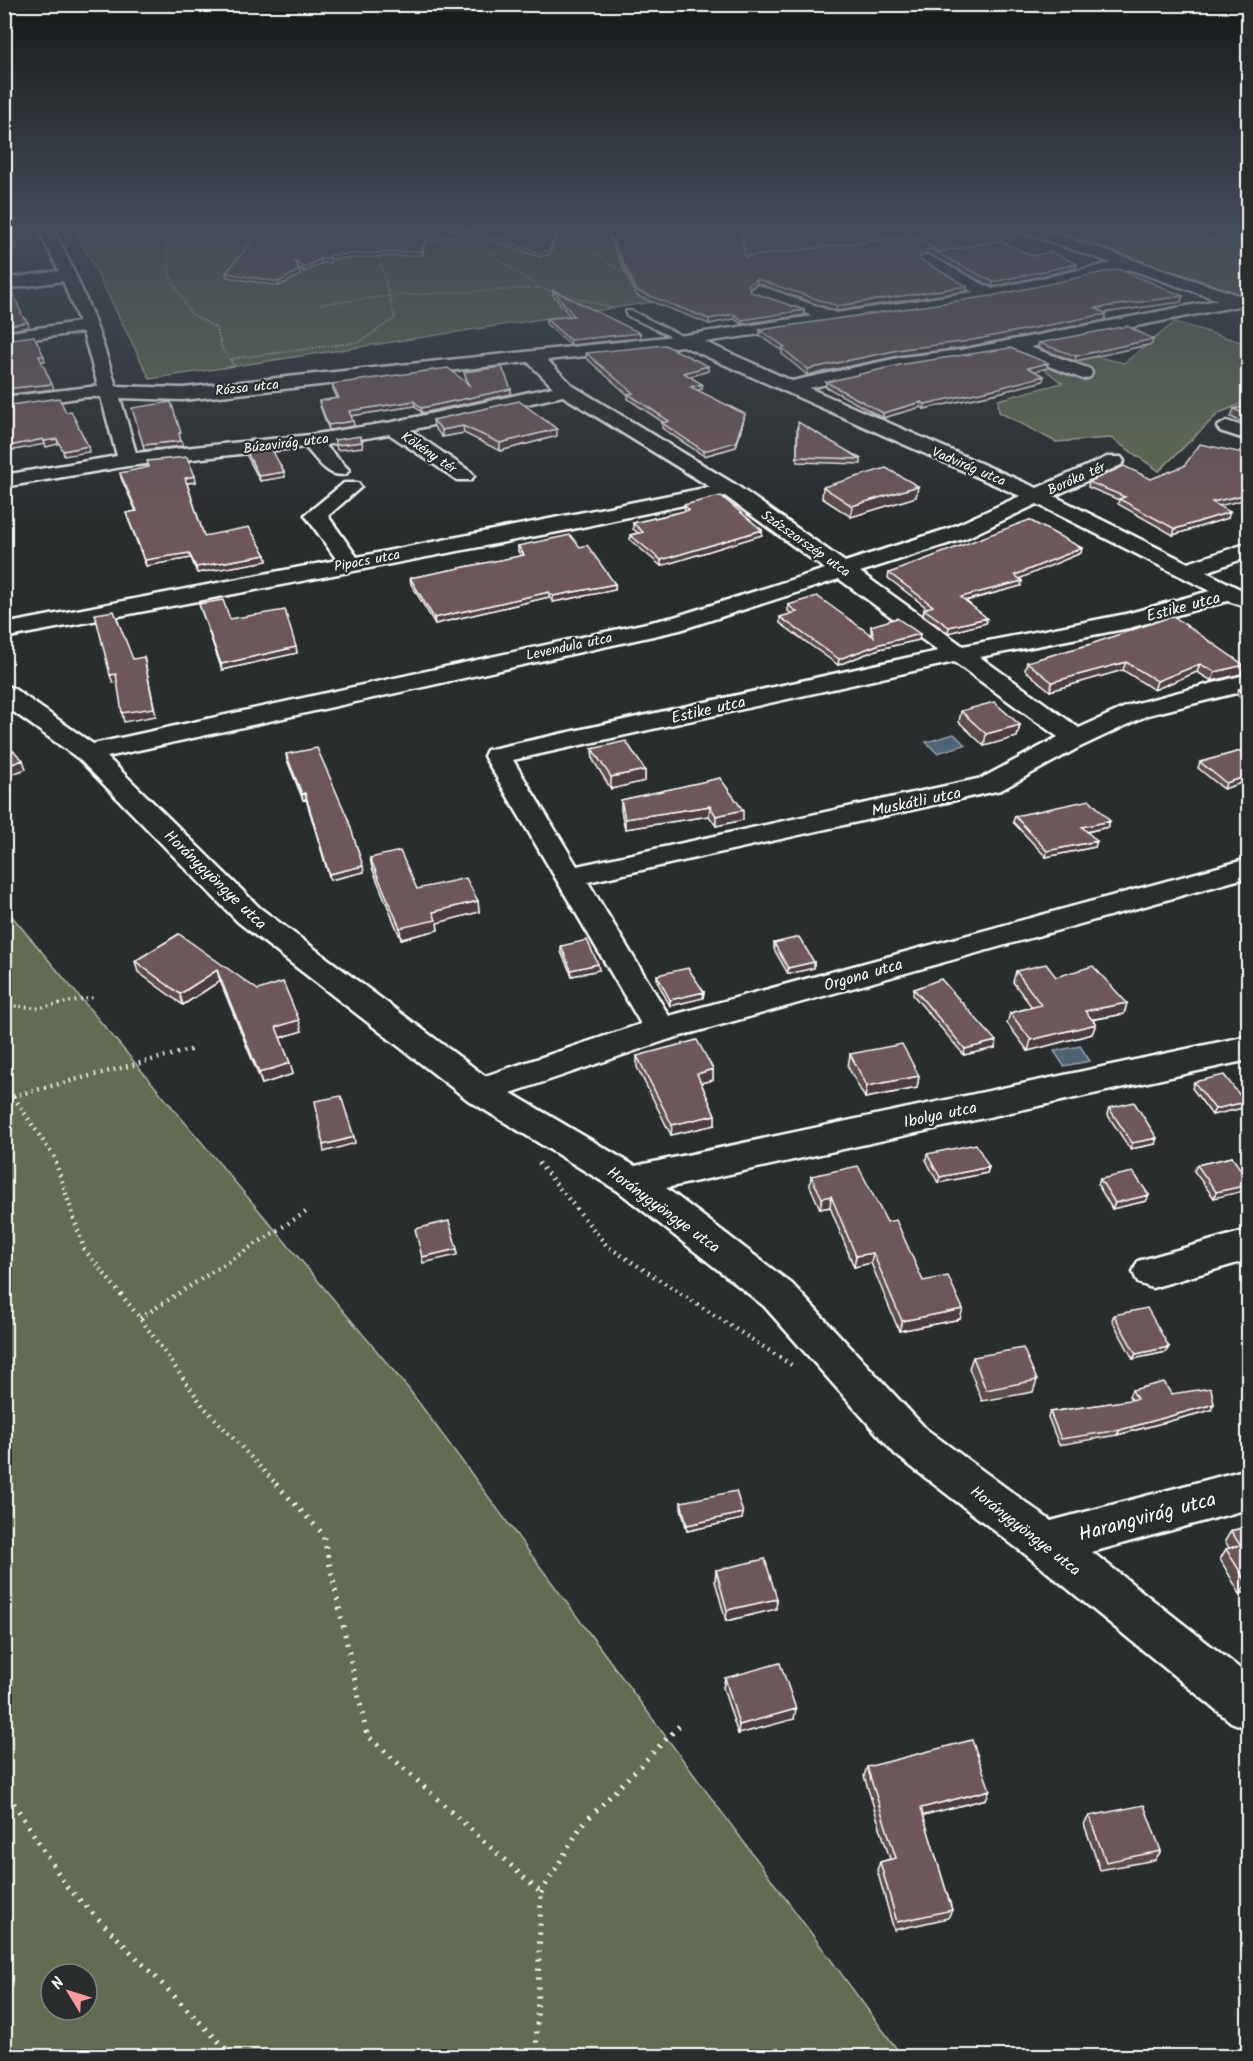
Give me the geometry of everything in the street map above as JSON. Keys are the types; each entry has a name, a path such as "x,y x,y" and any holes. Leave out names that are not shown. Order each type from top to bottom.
{"street":[{"name":"Rózsa utca","path":"4,403 84,391 183,394 684,340 785,325"},
{"path":"788,387 903,362 961,355 1119,325"},
{"path":"4,338 90,326 128,460"},
{"name":"Vadvirág utca","path":"684,340 1037,496 1239,597"},
{"path":"1009,345 1083,373"},
{"name":"Százszorszép utca","path":"531,355 566,390 729,489 845,570 1077,739"},
{"name":"Búzavirág utca","path":"4,481 128,460 310,441 393,428 566,390"},
{"path":"1227,427 1248,434"},
{"name":"Kökény tér","path":"393,428 464,476"},
{"path":"310,441 345,479 316,515 350,563"},
{"name":"Boróka tér","path":"1037,496 1114,461"},
{"name":"Pipacs utca","path":"4,631 573,522 729,489"},
{"name":"Levendula utca","path":"88,753 680,623 958,533 1037,496"},
{"path":"1185,571 1248,550"},
{"name":"Estike utca","path":"661,1030 497,756 960,654 1239,597"},
{"name":"Muskátli utca","path":"569,877 991,784 1139,710 1248,682"},
{"name":"Horánygyöngye utca","path":"4,693 88,753 249,915 480,1091 631,1181 778,1295 911,1442 1046,1543 1248,1705"},
{"name":"Orgona utca","path":"480,1091 661,1030 1248,868"},
{"name":"Ibolya utca","path":"631,1181 1248,1047"},
{"path":"1152,1272 1248,1245"},
{"name":"Harangvirág utca","path":"1046,1543 1248,1489"}],"lane":[{"path":"654,325 684,340"}],"path":[{"path":"211,325 216,328 222,348 249,387"},
{"path":"230,359 360,342 385,325"},
{"path":"4,1005 37,1008 96,998"},
{"path":"14,1096 194,1049"},
{"path":"4,1088 14,1096 54,1157 84,1249 140,1318 203,1406 323,1534 367,1736 541,1893"},
{"path":"532,1155 607,1246 803,1372"},
{"path":"140,1318 309,1210"},
{"path":"536,2056 541,1893 582,1825 681,1724"},
{"path":"4,1788 67,1887 233,2056"}],"green space":[{"path":"123,325 501,325 150,379"},
{"path":"1171,325 1186,325 1248,344 1248,401 1219,413 1159,471 1111,438 1056,442 999,412 998,400 1062,383 1029,357 1047,346 1124,363"},
{"path":"5,908 408,1388 902,2056 5,2056"}],"water":[{"path":"954,734 965,745 937,753 926,742"},
{"path":"1080,1046 1090,1061 1064,1066 1054,1051"}],"building":[{"path":"553,325 624,325 640,333 570,340"},
{"path":"793,325 1049,325 962,342 903,349 808,369 782,348 785,347 760,330"},
{"path":"1127,326 1153,339 1076,356 1039,343"},
{"path":"34,336 44,356 39,356 52,384 4,389 4,340"},
{"path":"665,345 708,366 684,373 702,384 691,387 745,414 736,442 704,451 662,423 669,421 628,394 633,393 586,353"},
{"path":"1010,348 1048,363 1028,368 1044,376 925,404 921,402 883,413 826,382 904,364"},
{"path":"502,367 511,389 421,408 414,401 349,411 353,421 328,425 319,401 339,398 332,384 448,368 469,385 464,372"},
{"path":"59,398 66,412 71,411 88,446 63,451 57,439 44,441 43,439 4,447 4,406"},
{"path":"519,401 557,429 500,443 463,426 442,430 433,420"},
{"path":"171,402 181,433 179,433 181,441 143,445 132,408"},
{"path":"1248,405 1248,416 1234,409"},
{"path":"798,422 861,459 797,457"},
{"path":"360,436 362,442 336,445 334,440"},
{"path":"1200,444 1248,454 1248,494 1212,502 1230,512 1175,529 1119,499 1125,497 1089,482 1124,466 1151,479 1184,466"},
{"path":"271,448 284,472 259,476 246,450"},
{"path":"187,457 195,476 185,478 204,536 249,527 266,555 196,567 189,553 145,560 126,513 137,511 120,473 149,467 147,461"},
{"path":"886,468 918,486 852,506 823,487"},
{"path":"721,496 762,530 661,560 630,535 643,532 633,523 689,510 684,505"},
{"path":"1029,520 1082,548 1015,575 1022,581 961,597 987,618 949,627 924,609 933,606 889,573"},
{"path":"570,535 580,547 587,545 615,584 553,596 549,592 434,618 410,578 524,555 518,546"},
{"path":"817,596 874,637 871,626 897,618 920,634 880,644 839,659 780,617 797,612 788,605"},
{"path":"223,600 230,619 285,610 296,647 221,664 199,604"},
{"path":"114,611 133,659 144,657 154,708 122,713 116,674 110,675 95,614"},
{"path":"1173,616 1244,665 1215,672 1200,664 1157,681 1126,662 1052,682 1027,662 1088,645"},
{"path":"1248,687 1248,695 1239,689"},
{"path":"994,702 1020,725 986,734 961,711"},
{"path":"626,741 645,770 611,777 592,749"},
{"path":"4,742 23,760 4,767"},
{"path":"317,748 348,819 363,866 329,874 305,793 302,794 286,754"},
{"path":"1248,749 1248,776 1226,783 1200,762"},
{"path":"720,778 743,810 716,816 710,806 625,819 621,800"},
{"path":"1090,800 1110,821 1082,827 1097,841 1047,851 1015,816"},
{"path":"400,851 417,889 466,878 478,901 433,912 436,920 400,928 370,858"},
{"path":"179,934 258,990 283,982 299,1020 276,1027 290,1063 259,1073 217,970 180,994 135,961"},
{"path":"799,937 814,962 788,968 774,943"},
{"path":"587,940 598,964 571,970 561,946"},
{"path":"1046,964 1056,977 1093,966 1127,1003 1085,1011 1096,1024 1031,1040 1010,1013 1041,1005 1016,971"},
{"path":"688,968 704,992 670,1000 657,975"},
{"path":"941,979 996,1041 965,1049 914,989"},
{"path":"697,1040 713,1069 697,1074 715,1115 672,1125 637,1056"},
{"path":"902,1044 919,1076 867,1086 850,1054"},
{"path":"1224,1075 1245,1102 1215,1109 1194,1082"},
{"path":"341,1096 354,1137 323,1145 315,1101"},
{"path":"1134,1102 1157,1138 1132,1143 1109,1108"},
{"path":"976,1144 989,1167 940,1177 927,1154"},
{"path":"1232,1157 1248,1180 1248,1185 1216,1192 1197,1165"},
{"path":"858,1166 887,1222 896,1220 923,1281 948,1276 963,1309 902,1321 873,1253 856,1256 831,1196 822,1198 811,1176"},
{"path":"1133,1172 1149,1195 1115,1203 1100,1179"},
{"path":"449,1221 457,1249 422,1257 415,1229"},
{"path":"1147,1308 1169,1347 1136,1354 1114,1315"},
{"path":"1023,1348 1037,1380 986,1390 973,1357"},
{"path":"1164,1382 1171,1394 1211,1388 1214,1404 1120,1430 1061,1439 1050,1412 1137,1399 1132,1390"},
{"path":"736,1491 743,1513 687,1525 681,1502"},
{"path":"1248,1526 1247,1583 1226,1549 1240,1545 1231,1531"},
{"path":"765,1559 777,1599 727,1610 716,1570"},
{"path":"780,1663 796,1709 739,1725 725,1678"},
{"path":"972,1740 990,1790 921,1808 952,1910 897,1922 880,1862 896,1858 867,1767"},
{"path":"1144,1805 1161,1851 1106,1862 1089,1816"}]}
